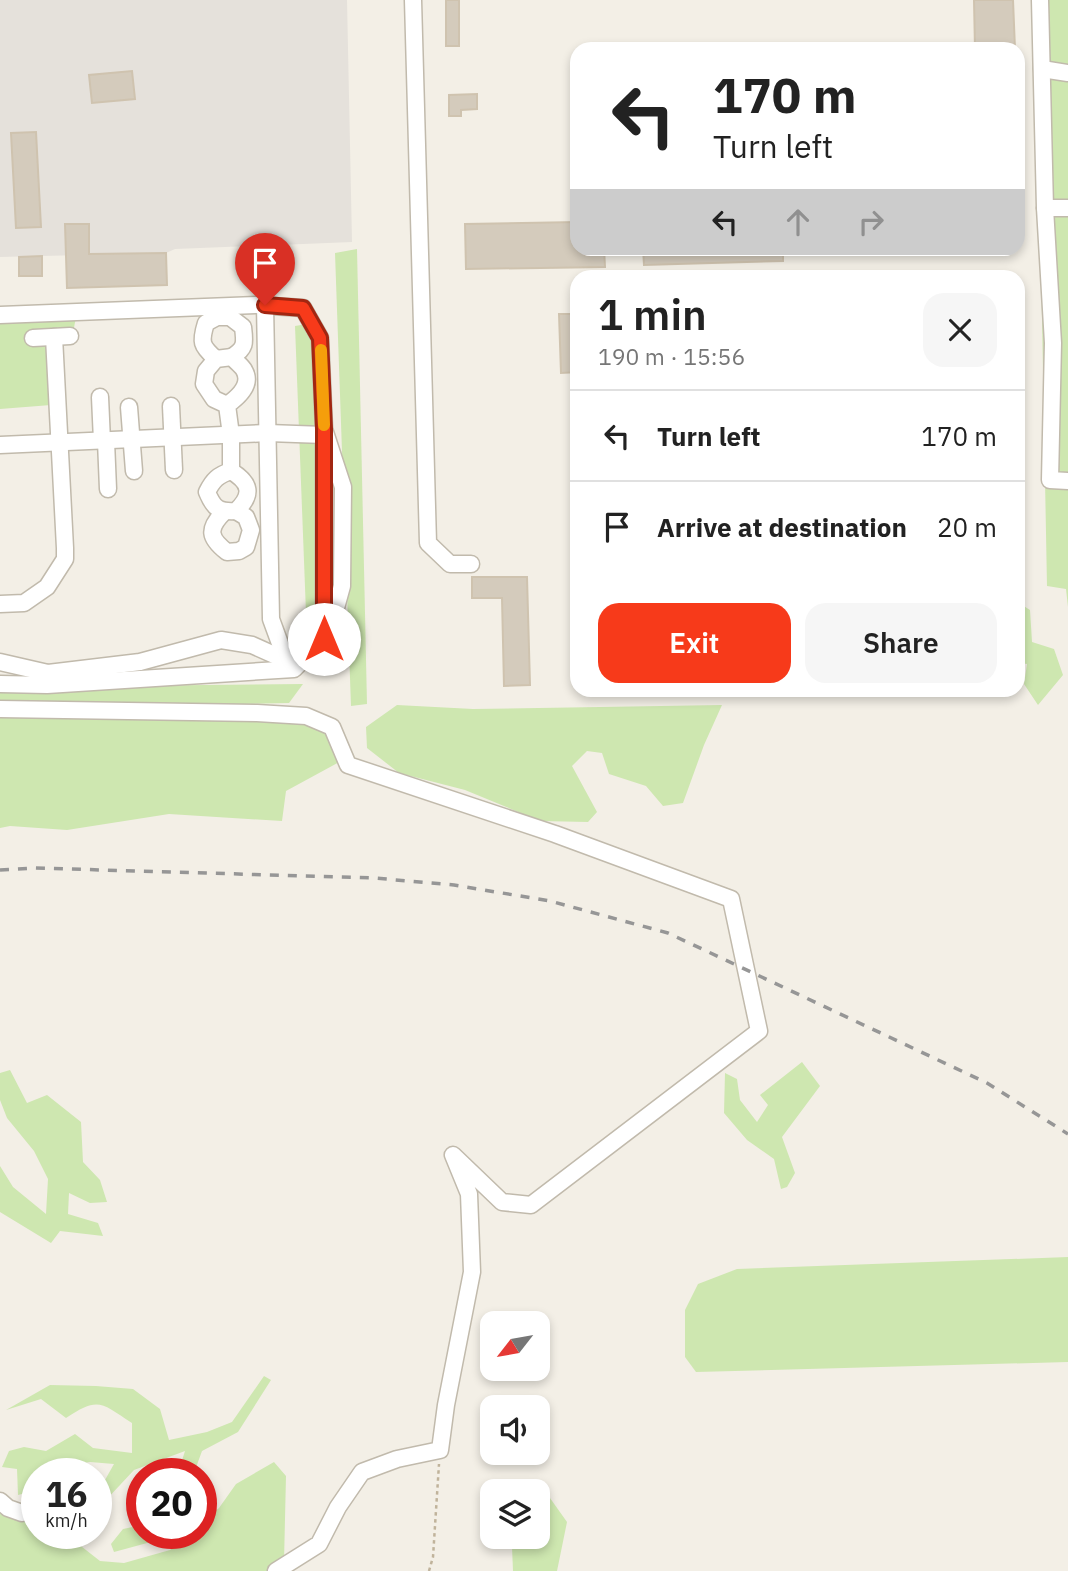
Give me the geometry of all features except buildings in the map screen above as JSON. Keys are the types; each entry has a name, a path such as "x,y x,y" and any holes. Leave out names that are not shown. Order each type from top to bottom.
{"lane":[{"path":"413,0 428,543 450,564 471,564"},
{"path":"1040,0 1045,208 1060,344 1050,480 1068,481"},
{"path":"1042,69 1068,73"},
{"path":"1045,208 1068,208"},
{"path":"0,684 47,685 294,669 271,619 265,305"},
{"path":"0,314 265,305 303,308 320,338 324,432 343,486 342,586 330,633 292,663"},
{"path":"0,604 24,603 47,587 65,559 59,443 62,336 33,338"},
{"path":"224,358 244,370 247,380 240,396 227,405 214,399 204,384 206,371 224,358"},
{"path":"100,397 108,489"},
{"path":"227,405 231,471"},
{"path":"171,406 174,470"},
{"path":"129,407 134,471"},
{"path":"0,445 324,432"},
{"path":"231,471 243,478 248,492 245,503 230,512 212,505 207,492 212,481 231,471"},
{"path":"0,662 48,673 141,662 221,640 252,645 292,663"},
{"path":"0,709 306,716 332,727 348,765 555,834 731,899 759,1031 531,1205 502,1202 453,1156 469,1194 472,1272 440,1450 397,1459 362,1472 338,1507 319,1544 276,1571"},
{"path":"0,1501 8,1508 21,1513"}],"path":[{"path":"429,1571 433,1557 440,1450"}],"shaded area":[{"path":"0,0 347,0 352,242 175,249 166,253 0,257"}],"green space":[{"path":"1036,0 1068,0 1068,607 1066,589 1047,586"},
{"path":"357,249 367,704 351,706 335,253"},
{"path":"76,317 73,333 49,343 51,405 0,409 0,320"},
{"path":"313,323 322,637 307,639 295,326"},
{"path":"1025,607 1030,610 1032,642 1054,649 1063,675 1038,705 1025,686"},
{"path":"303,684 289,703 0,705 0,687"},
{"path":"397,705 473,709 722,705 683,803 663,806 646,786 609,774 602,753 587,751 572,766 597,812 588,822 540,821 465,790 399,773 367,748 366,727"},
{"path":"0,716 320,723 343,760 286,791 282,821 169,814 67,830 10,826 0,828"},
{"path":"802,1062 820,1086 782,1137 795,1173 787,1187 781,1189 774,1159 747,1140 724,1113 725,1073 737,1079 740,1100 757,1122 768,1105 760,1095"},
{"path":"10,1070 27,1103 47,1095 81,1122 83,1162 100,1180 107,1202 90,1203 69,1193 68,1214 98,1223 103,1236 60,1231 51,1243 0,1212 0,1166 13,1187 46,1214 48,1179 34,1151 7,1118 0,1100 0,1073"},
{"path":"1068,1257 1068,1362 696,1372 685,1357 685,1310 698,1284 737,1269"},
{"path":"264,1376 271,1380 238,1432 202,1451 199,1458 183,1458 185,1451 166,1458 126,1458 126,1479 112,1494 112,1458 21,1458 21,1494 18,1495 17,1469 2,1467 9,1451 24,1447 46,1451 75,1434 93,1448 132,1453 132,1423 106,1407 93,1405 66,1418 41,1399 6,1410 50,1385 133,1389 160,1409 169,1440 207,1432 232,1422"},
{"path":"274,1462 286,1476 284,1562 276,1571 0,1571 0,1503 21,1515 21,1549 85,1549 100,1561 124,1563 171,1549 217,1549 217,1510 236,1484"},
{"path":"550,1498 567,1522 557,1571 513,1571 512,1549 550,1549"},
{"path":"126,1528 126,1549 114,1552 112,1543"}],"railway":[{"path":"0,870 35,868 374,878 454,885 550,901 668,933 987,1083 1068,1134"}],"slow traffic":[{"path":"321,350 324,425"}],"route":[{"path":"265,305 303,308 320,338 324,429 324,639"}]}
